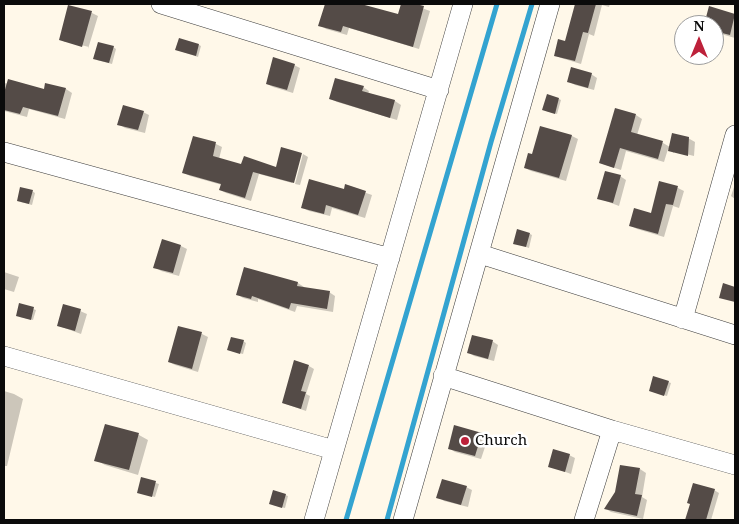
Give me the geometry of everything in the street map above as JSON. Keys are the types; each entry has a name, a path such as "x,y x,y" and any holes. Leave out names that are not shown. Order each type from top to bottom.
{"street":[{"path":"161,4 439,90"},
{"path":"314,520 464,4"},
{"path":"403,520 550,4"},
{"path":"683,319 735,135"},
{"path":"4,152 390,258"},
{"path":"480,254 735,335"},
{"path":"4,356 334,450"},
{"path":"443,376 612,430 735,465"},
{"path":"584,520 612,430"}],"building":[{"path":"325,4 361,4 398,14 401,4 424,6 413,47 343,26 341,32 318,26"},
{"path":"575,4 596,4 588,33 583,32 575,61 554,56 558,39 565,41"},
{"path":"68,5 92,11 82,47 59,40"},
{"path":"709,6 735,14 730,35 724,34 724,15 707,15"},
{"path":"179,38 199,44 196,56 175,50"},
{"path":"98,42 114,46 109,63 93,59"},
{"path":"273,57 295,64 287,90 266,84"},
{"path":"571,67 592,73 588,88 567,82"},
{"path":"335,78 364,86 362,91 395,100 390,118 329,99"},
{"path":"8,79 44,89 45,83 66,88 58,116 23,107 20,114 4,110 4,93"},
{"path":"547,94 559,98 555,114 542,110"},
{"path":"123,105 144,111 138,130 117,125"},
{"path":"615,108 636,114 631,132 663,141 658,159 620,148 614,168 599,163"},
{"path":"540,126 572,135 559,178 524,168 528,153 532,154"},
{"path":"672,133 689,137 688,156 668,151"},
{"path":"193,136 216,142 213,156 241,164 244,156 276,167 281,147 302,153 294,183 253,172 245,198 219,190 221,184 182,173"},
{"path":"605,171 621,175 613,203 597,199"},
{"path":"309,179 344,189 345,184 366,191 358,215 326,205 324,214 301,208"},
{"path":"659,181 678,186 673,205 666,204 658,234 629,226 634,208 651,213"},
{"path":"20,187 33,190 29,204 17,201"},
{"path":"517,229 530,233 526,247 513,244"},
{"path":"162,239 181,245 173,273 153,268"},
{"path":"244,267 298,282 297,286 330,291 327,309 291,303 289,309 252,296 251,299 236,295"},
{"path":"723,283 735,287 735,302 719,298"},
{"path":"19,303 34,307 31,320 16,316"},
{"path":"63,304 81,309 75,331 57,326"},
{"path":"178,326 202,332 192,369 168,362"},
{"path":"472,335 493,340 488,359 467,353"},
{"path":"231,337 244,340 240,354 227,350"},
{"path":"294,360 309,365 301,391 306,392 301,409 282,403"},
{"path":"653,376 669,381 664,396 649,391"},
{"path":"105,424 139,433 129,470 94,461"},
{"name":"Church","path":"454,425 482,433 475,456 448,449"},
{"path":"553,449 570,454 565,472 548,467"},
{"path":"620,465 640,468 635,494 642,495 637,516 604,509 615,492"},
{"path":"141,477 156,481 152,497 137,493"},
{"path":"442,479 467,486 461,505 436,498"},
{"path":"693,483 715,489 706,520 685,520 690,504 687,503"},
{"path":"273,490 286,494 282,508 269,504"}],"waterway":[{"path":"346,520 497,4"},
{"path":"387,520 491,142 532,4"}],"place":[{"name":"Church","path":"465,441"}]}
